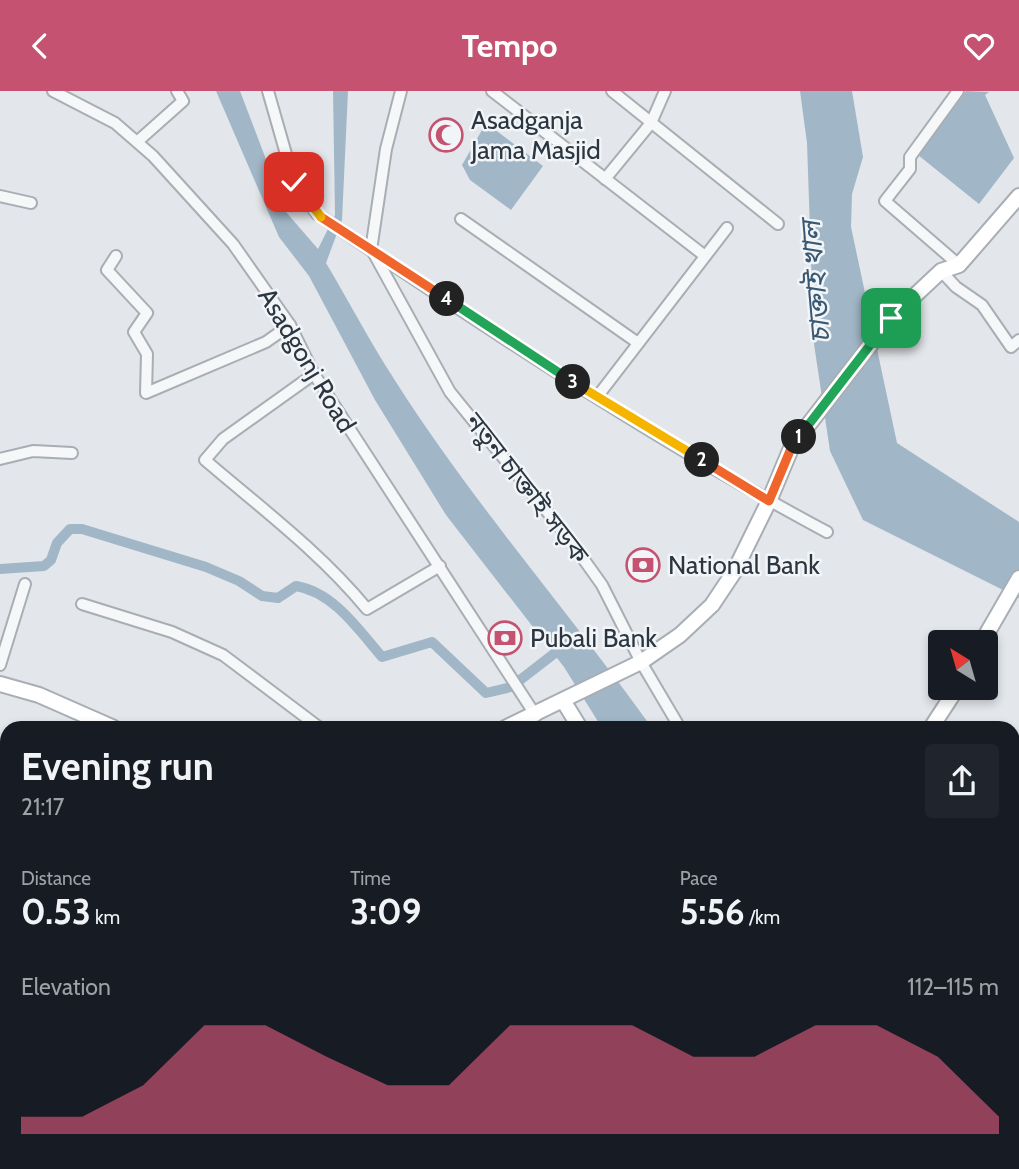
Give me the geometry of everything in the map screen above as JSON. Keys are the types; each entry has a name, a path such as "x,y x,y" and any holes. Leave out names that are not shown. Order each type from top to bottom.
{"main road":[{"path":"540,721 566,701 641,662 680,635 712,605 734,572 769,501 792,446 891,318 942,271 959,265 1019,196"},
{"path":"989,630 1019,578"},
{"path":"0,684 39,695 99,721"},
{"path":"936,721 949,700"},
{"path":"566,701 576,721"}],"street":[{"name":"Asadgonj Road","path":"53,91 115,123 138,141 233,244 290,325 314,374 538,721"},
{"path":"138,141 183,101 177,91"},
{"path":"268,91 294,182 317,214 597,397 827,533"},
{"path":"371,250 386,149 401,91"},
{"path":"492,91 705,256"},
{"path":"612,91 778,224"},
{"path":"605,179 651,123 665,91"},
{"path":"958,91 910,157 910,169 885,201 959,265"},
{"path":"0,196 31,203"},
{"path":"461,219 638,342"},
{"path":"597,397 727,228"},
{"name":"নতুন চাক্তাই সড়ক","path":"371,250 450,392 567,536 602,585 641,662 676,721"},
{"path":"116,256 107,270 147,313 134,332 147,354 146,393 266,342 290,325"},
{"path":"942,271 956,287 982,305 1011,347 1019,340"},
{"path":"314,374 223,439 205,460 343,580 367,609 440,566"},
{"path":"0,459 33,451 72,453"},
{"path":"0,665 25,583"},
{"path":"82,604 172,632 222,655 311,721"}],"water":[{"path":"216,91 240,91 286,212 318,249 335,215 333,91 348,91 342,220 326,263 378,353 426,427 647,721 598,721 564,667 446,515 375,400 309,276 279,237"},
{"name":"চাক্তাই খাল","path":"800,91 852,91 863,157 852,194 851,227 897,443 1019,522 1019,598 863,520 830,451 814,344 807,143"},
{"path":"966,91 989,92 985,95 1014,158 979,204 918,155"},
{"path":"486,123 543,166 511,210 470,180 462,165"}],"waterway":[{"path":"0,569 44,566 51,560 57,543 70,529 82,529 206,567 239,581 262,596 278,598 296,586 309,590 322,596 344,613 382,657 432,642 486,693 511,687 564,646"}],"place":[{"name":"Asadganja Jama Masjid","path":"446,135"},
{"name":"National Bank","path":"643,565"},
{"name":"Pubali Bank","path":"505,638"}],"route":[{"path":"294,182 317,214 597,397 769,501 792,446 891,318"}]}
